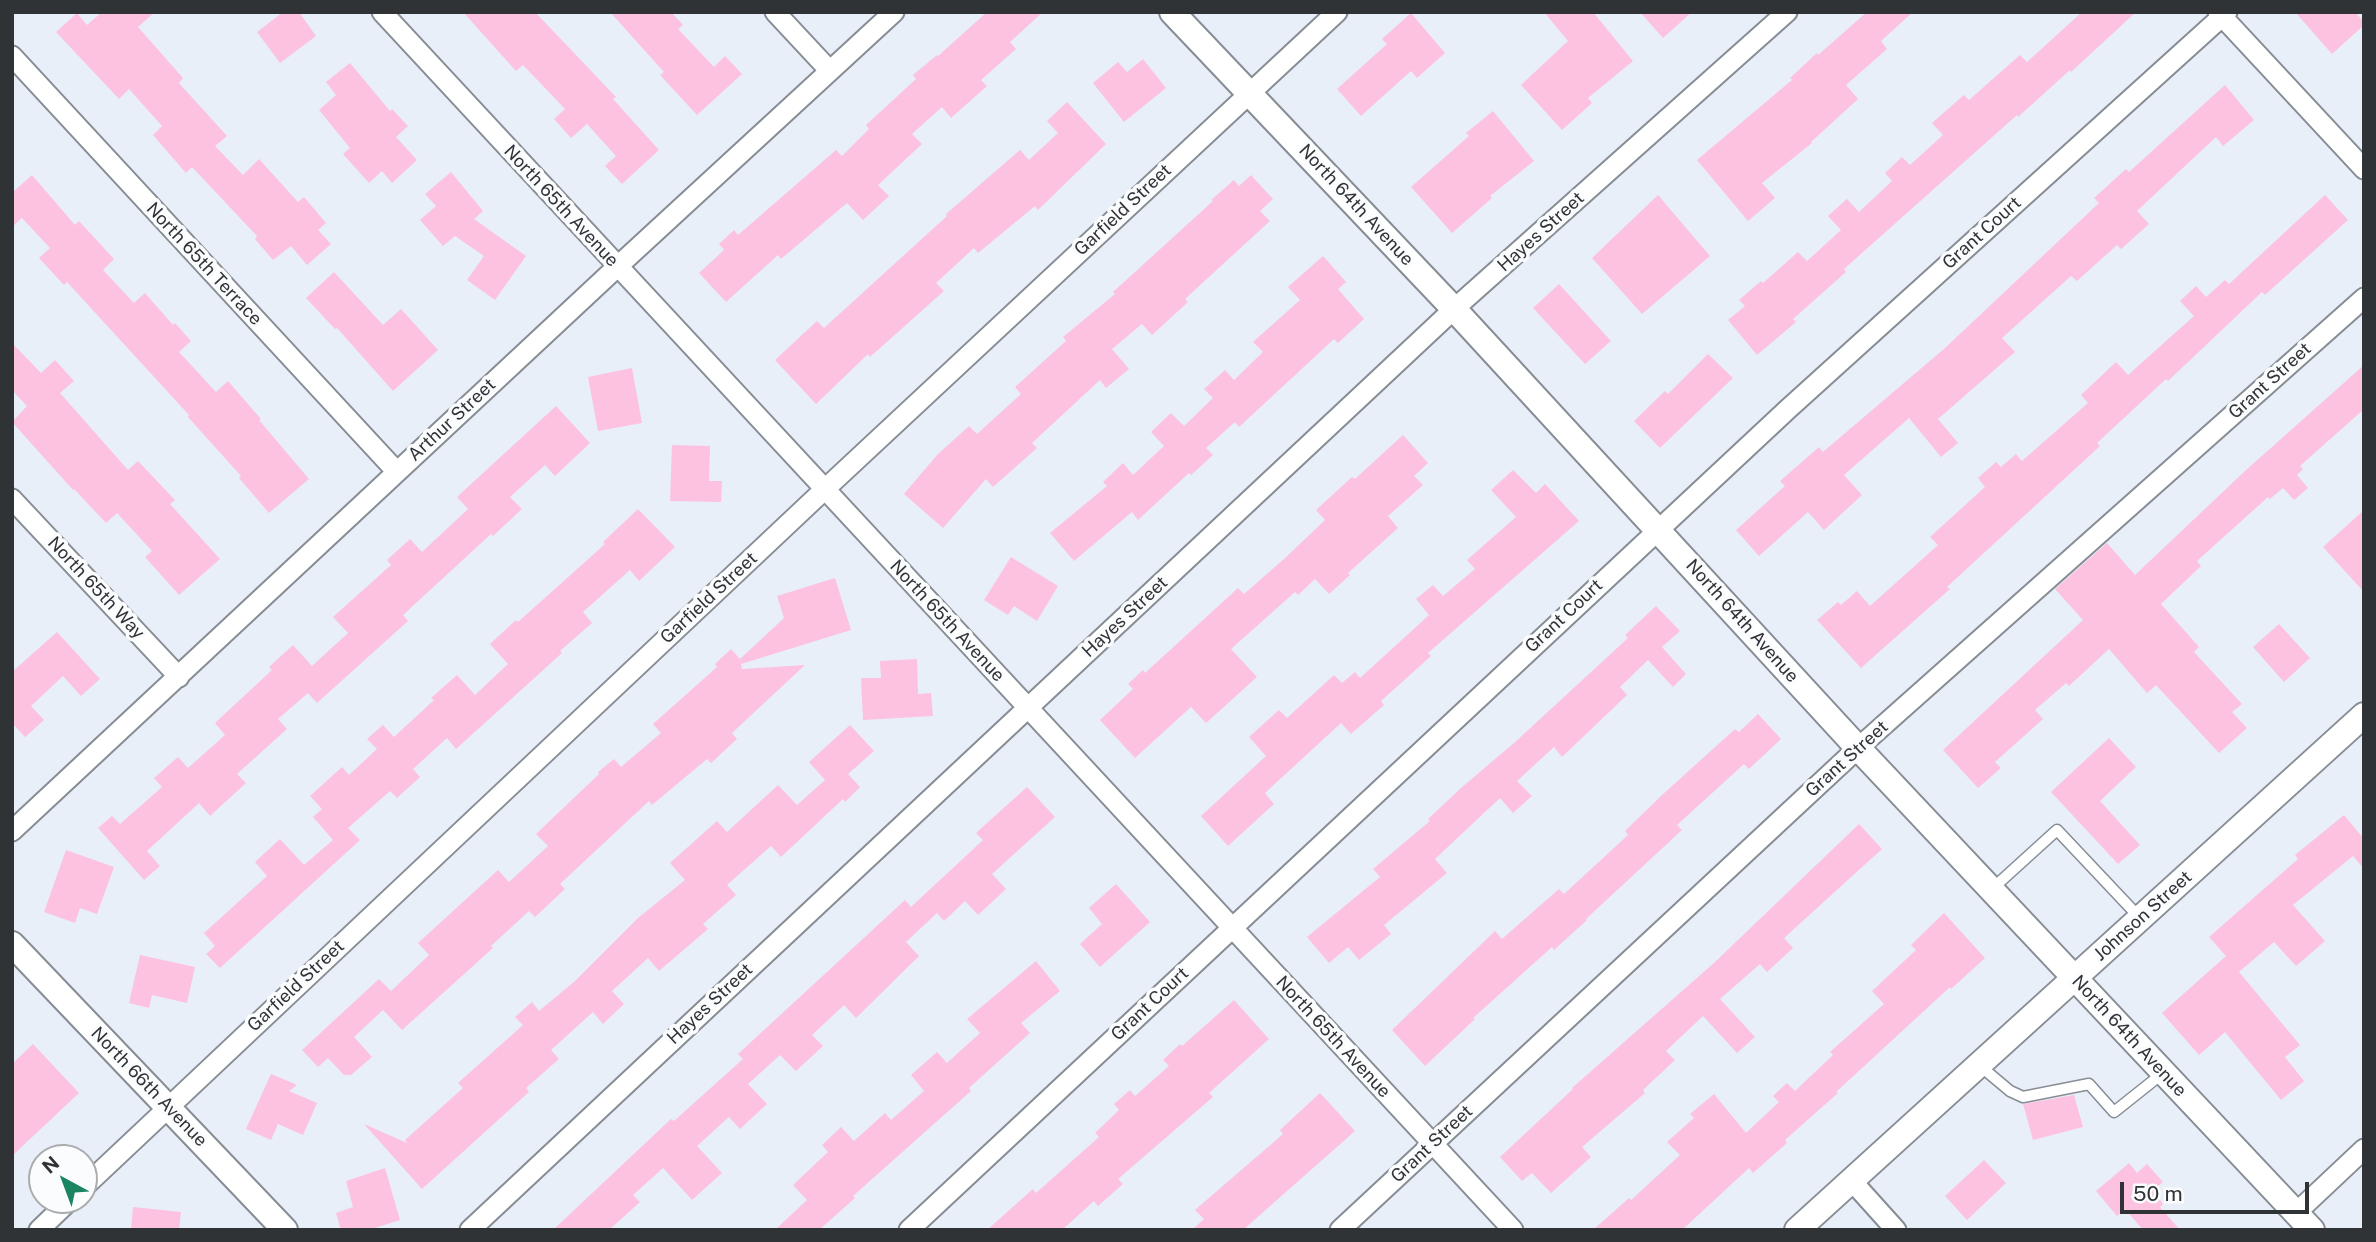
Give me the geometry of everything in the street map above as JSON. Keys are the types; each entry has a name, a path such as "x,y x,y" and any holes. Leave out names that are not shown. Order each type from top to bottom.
{"street":[{"name":"North 65th Avenue","path":"382,12 1513,1230"},
{"path":"775,12 830,71"},
{"name":"Arthur Street","path":"12,831 894,12"},
{"name":"North 64th Avenue","path":"1172,12 1454,309 1858,748 2304,1221"},
{"name":"Garfield Street","path":"98,1173 1337,12"},
{"name":"Hayes Street","path":"470,1230 1454,309 1787,12"},
{"path":"2222,14 2364,169"},
{"name":"Grant Court","path":"909,1230 1788,409 2222,14"},
{"name":"North 65th Terrace","path":"12,56 397,472"},
{"name":"Grant Street","path":"1340,1230 1858,748 2364,298"},
{"name":"North 65th Way","path":"12,499 179,677"},
{"name":"Johnson Street","path":"1797,1230 2364,715"},
{"name":"North 66th Avenue","path":"12,944 285,1230"},
{"path":"2304,1221 2364,1149"},
{"path":"1851,1180 1896,1230"},
{"path":"39,1230 56,1214"}],"lane":[{"path":"1991,889 2057,830 2140,918"},
{"path":"1978,1065 2010,1091 2023,1097 2089,1084 2114,1112 2164,1073"}],"building":[{"path":"102,12 155,12 138,27 183,78 179,83 227,136 215,146 243,175 259,159 298,202 304,197 326,223 318,230 331,244 307,265 291,246 273,260 255,239 257,236 192,167 186,173 153,135 162,126 129,89 119,99 56,32 77,13 87,25"},
{"path":"283,12 299,12 316,36 280,63 257,32"},
{"path":"463,12 535,12 616,97 613,99 659,150 622,184 605,166 616,156 587,124 571,138 554,119 565,109 523,65 516,71"},
{"path":"610,12 671,12 683,25 678,29 714,67 725,56 742,74 697,115 660,75 664,72"},
{"path":"987,12 1043,12 1010,42 1016,49 981,80 987,86 951,118 942,107 912,134 922,144 878,185 889,196 863,220 847,203 781,259 778,255 726,302 699,273 724,250 719,244 734,230 738,235 836,150 842,156 869,129 866,125 916,79 913,75"},
{"path":"1544,12 1593,12 1633,61 1588,98 1592,103 1562,130 1521,85 1568,41"},
{"path":"1640,12 1692,12 1663,38"},
{"path":"1867,12 1913,12 1881,41 1887,49 1846,85 1858,99 1812,143 1762,183 1775,198 1748,221 1697,160"},
{"path":"2082,12 2136,12 1844,269 1846,272 1793,319 1796,322 1757,355 1728,320 1745,306 1739,300 1798,252 1807,261 1841,230 1828,216 1847,199 1859,212 1892,181 1885,173 1902,157 1910,165 1943,135 1932,123 1964,95 1969,100 2020,55 2027,62"},
{"path":"2295,12 2355,12 2364,25 2332,54"},
{"path":"1411,13 1445,53 1417,78 1411,71 1361,116 1337,89 1387,44 1382,39"},
{"path":"1143,59 1166,88 1124,122 1093,83 1118,62 1127,72"},
{"path":"350,63 390,111 392,109 408,126 396,137 417,160 392,183 382,171 369,183 343,154 350,148 319,110 336,95 326,82"},
{"path":"2225,85 2254,120 2223,146 2216,137 2137,211 2149,224 2121,249 2117,245 2077,281 2071,276 2002,338 2015,352 1938,419 1958,443 1941,457 1909,418 1844,475 1862,495 1824,530 1808,512 1759,556 1736,530 1785,486 1780,481 1819,447 1823,452 1945,348 2099,203 2094,198 2126,169 2129,172"},
{"path":"1067,102 1106,144 1038,210 1035,206 978,253 974,248 936,283 944,291 870,357 868,354 816,404 775,360 817,321 824,328 947,216 946,214 1020,150 1029,160 1058,133 1047,121"},
{"path":"1493,111 1534,161 1490,196 1492,198 1452,233 1411,187 1469,136 1466,133"},
{"path":"451,172 483,211 474,219 526,256 495,300 467,280 484,256 455,236 443,246 420,220 436,206 425,194"},
{"path":"32,175 75,225 79,221 114,259 103,270 134,303 145,293 173,325 175,323 191,341 179,352 216,392 228,381 309,479 269,513 189,415 67,282 64,285 39,258 50,248 22,218 12,227 12,193"},
{"path":"1251,175 1273,199 1260,211 1270,221 1185,299 1188,302 1152,335 1142,324 1112,349 1129,369 1106,388 1100,380 1032,443 1037,448 993,487 986,479 943,528 904,494 937,455 969,426 977,434 1021,394 1015,387 1066,341 1063,337 1115,294 1113,292 1213,201 1211,200 1234,180 1239,186"},
{"path":"1658,195 1710,256 1642,314 1592,258"},
{"path":"2325,195 2348,220 2265,295 2262,292 2168,381 2166,379 2097,443 2100,446 1947,587 1950,589 1861,668 1817,620 1838,602 1841,605 1857,591 1870,606 1938,545 1930,537 1985,487 1978,478 1996,462 2001,467 2016,454 2022,461 2088,403 2081,395 2116,362 2128,375 2194,316 2180,301 2196,286 2206,297 2225,280 2229,284"},
{"path":"1323,256 1346,282 1338,289 1364,319 1338,343 1334,339 1239,427 1235,422 1206,448 1213,455 1191,475 1189,473 1138,520 1132,512 1074,561 1050,533 1107,486 1103,482 1123,463 1133,475 1164,446 1151,432 1171,413 1184,426 1213,398 1204,389 1225,370 1234,380 1263,352 1253,342 1300,300 1288,287"},
{"path":"334,272 383,325 401,309 438,350 393,391 337,328 335,329 306,298"},
{"path":"1559,284 1611,341 1585,364 1533,308"},
{"path":"12,343 41,373 55,360 74,381 60,393 128,470 138,461 175,500 170,504 220,559 179,595 145,557 152,551 117,513 106,523 12,422 27,406 12,390"},
{"path":"1708,354 1733,378 1660,448 1634,421 1665,391 1668,394"},
{"path":"2364,365 2364,409 2300,466 2303,469 2297,475 2308,488 2294,500 2283,488 2270,499 2268,497 2197,561 2201,566 2161,604 2199,647 2194,652 2242,704 2232,712 2247,728 2219,753 2156,685 2147,693 2109,649 2069,686 2066,683 2035,710 2043,719 1995,762 2001,768 1978,788 1943,750 2083,620 2055,589 2107,543 2135,575 2245,471"},
{"path":"632,368 642,423 598,431 588,377"},
{"path":"556,406 590,443 555,476 545,465 510,497 522,509 403,615 408,621 317,703 308,693 278,719 287,729 237,774 246,783 210,816 199,803 147,851 160,866 144,880 98,828 112,816 120,824 162,787 154,778 178,757 188,768 225,735 215,723 272,670 269,667 293,645 312,666 348,633 333,617 391,565 387,560 410,539 422,552 468,509 457,497"},
{"path":"1403,435 1428,463 1414,476 1423,485 1388,516 1398,528 1329,594 1315,579 1298,595 1295,592 1231,649 1257,677 1206,723 1191,707 1135,758 1100,720 1133,689 1128,684 1143,670 1145,673 1238,588 1244,594 1284,559 1325,520 1316,510"},
{"path":"672,445 710,446 709,481 722,481 721,502 670,501"},
{"path":"1513,470 1536,493 1545,484 1579,521 1428,653 1431,656 1381,701 1384,705 1351,734 1341,723 1265,793 1274,804 1228,846 1201,816 1266,756 1249,737 1279,710 1287,718 1334,675 1342,683 1355,672 1360,678 1429,615 1416,599 1433,585 1443,596 1475,569 1467,560 1516,517 1491,490"},
{"path":"638,509 675,547 639,581 630,570 583,612 592,623 560,651 562,653 456,749 447,738 413,769 420,777 397,798 390,791 348,828 360,840 220,968 206,954 215,946 204,933 267,876 255,862 280,839 304,865 333,840 313,817 322,809 310,796 342,767 349,775 377,749 367,739 383,725 394,737 457,675 475,695 508,664 490,644 605,544 603,542"},
{"path":"2364,510 2364,592 2323,547"},
{"path":"1011,557 1058,586 1037,621 1014,606 1008,615 984,600"},
{"path":"835,578 851,630 741,664 742,669 805,665 732,733 737,739 711,763 707,759 652,805 649,801 560,884 565,889 535,917 529,911 491,946 493,948 402,1030 383,1010 354,1037 372,1057 351,1075 344,1075 328,1058 318,1067 302,1050 379,979 391,991 429,955 418,943 498,870 509,882 548,846 536,834 599,774 598,772 614,759 621,767 661,733 653,724 717,667 715,664 731,649 740,659 784,618 777,596"},
{"path":"1656,606 1680,631 1662,647 1686,674 1673,687 1648,660 1620,687 1627,695 1562,757 1554,747 1517,781 1532,796 1513,813 1500,798 1435,859 1447,873 1384,925 1391,934 1359,960 1348,947 1329,963 1307,937 1380,877 1373,869 1430,821 1428,819 1461,788 1628,638 1625,635"},
{"path":"2279,624 2310,658 2284,682 2253,647"},
{"path":"57,632 100,679 81,696 63,676 31,706 44,720 25,737 12,723 12,672"},
{"path":"917,659 918,694 931,693 933,716 863,720 861,678 881,678 880,661"},
{"path":"1758,714 1781,739 1749,769 1744,764 1677,825 1682,830 1554,950 1552,947 1473,1018 1475,1019 1425,1066 1392,1030 1495,931 1502,939 1559,889 1564,894 1628,835 1625,831 1661,796 1735,729 1739,732"},
{"path":"850,725 874,751 848,774 860,787 845,802 843,799 781,857 771,846 727,885 736,895 703,924 708,929 659,971 648,958 612,991 624,1004 603,1024 593,1012 551,1050 559,1059 526,1088 529,1092 422,1189 364,1124 407,1143 405,1140 463,1088 458,1083 523,1025 515,1017 532,1002 539,1011 575,981 638,918 685,880 670,863 717,821 727,832 778,785 797,805 825,780 809,762"},
{"path":"2109,738 2136,767 2100,801 2140,845 2118,864 2051,792"},
{"path":"1027,787 1055,817 992,874 1006,889 978,915 965,901 944,921 937,913 906,942 919,956 856,1018 844,1005 812,1035 823,1046 796,1071 780,1055 748,1084 767,1104 740,1129 729,1117 697,1146 722,1173 692,1200 663,1168 633,1195 640,1202 609,1230 553,1230 671,1119 674,1121 743,1059 738,1054 905,900 911,907 983,840 976,833"},
{"path":"2344,815 2364,839 2364,869 2353,856 2293,905 2325,941 2296,966 2274,942 2239,972 2300,1045 2285,1057 2304,1081 2281,1100 2225,1032 2199,1055 2162,1013 2226,956 2209,937 2298,859 2295,855"},
{"path":"1859,824 1882,849 1784,938 1793,948 1767,972 1760,964 1720,999 1755,1037 1737,1053 1703,1016 1666,1051 1675,1060 1643,1090 1645,1093 1582,1147 1591,1157 1551,1193 1532,1173 1522,1181 1500,1157 1572,1088 1715,962"},
{"path":"66,850 114,867 97,914 80,908 75,923 44,912"},
{"path":"1116,884 1150,922 1100,967 1080,944 1102,924 1089,908"},
{"path":"1944,913 1985,958 1836,1092 1838,1093 1785,1140 1787,1143 1753,1173 1749,1168 1682,1230 1593,1230 1680,1155 1667,1142 1694,1118 1690,1114 1714,1094 1746,1133 1779,1102 1773,1096 1787,1083 1795,1091 1833,1055 1830,1052 1884,1004 1872,991 1916,950 1911,945"},
{"path":"140,955 195,967 187,1003 152,995 149,1008 129,1003"},
{"path":"1036,961 1060,991 1021,1023 1030,1033 969,1088 971,1091 853,1196 855,1198 819,1230 775,1230 807,1200 793,1185 828,1152 822,1145 841,1127 854,1141 885,1113 891,1120 924,1091 911,1075 937,1052 947,1063 980,1033 967,1019"},
{"path":"1234,1000 1269,1039 1209,1093 1213,1097 1118,1179 1123,1184 1098,1206 1094,1201 1062,1230 987,1230 1033,1189 1036,1193 1099,1137 1095,1133 1119,1110 1114,1104 1130,1090 1135,1096 1169,1066 1163,1060"},
{"path":"33,1044 79,1093 12,1156 12,1064"},
{"path":"271,1074 297,1085 289,1091 317,1103 303,1135 278,1124 271,1140 246,1129"},
{"path":"1320,1093 1355,1131 1243,1230 1192,1230 1204,1219 1195,1210 1283,1134 1280,1130"},
{"path":"2074,1095 2083,1127 2033,1140 2023,1104"},
{"path":"1984,1160 2006,1183 1967,1220 1945,1196"},
{"path":"2129,1163 2137,1173 2147,1164 2163,1182 2153,1190 2163,1204 2160,1207 2180,1230 2143,1230 2125,1209 2117,1216 2096,1191"},
{"path":"385,1168 400,1220 368,1230 341,1230 336,1213 353,1207 346,1181"},
{"path":"133,1207 181,1212 179,1230 131,1230"}]}
